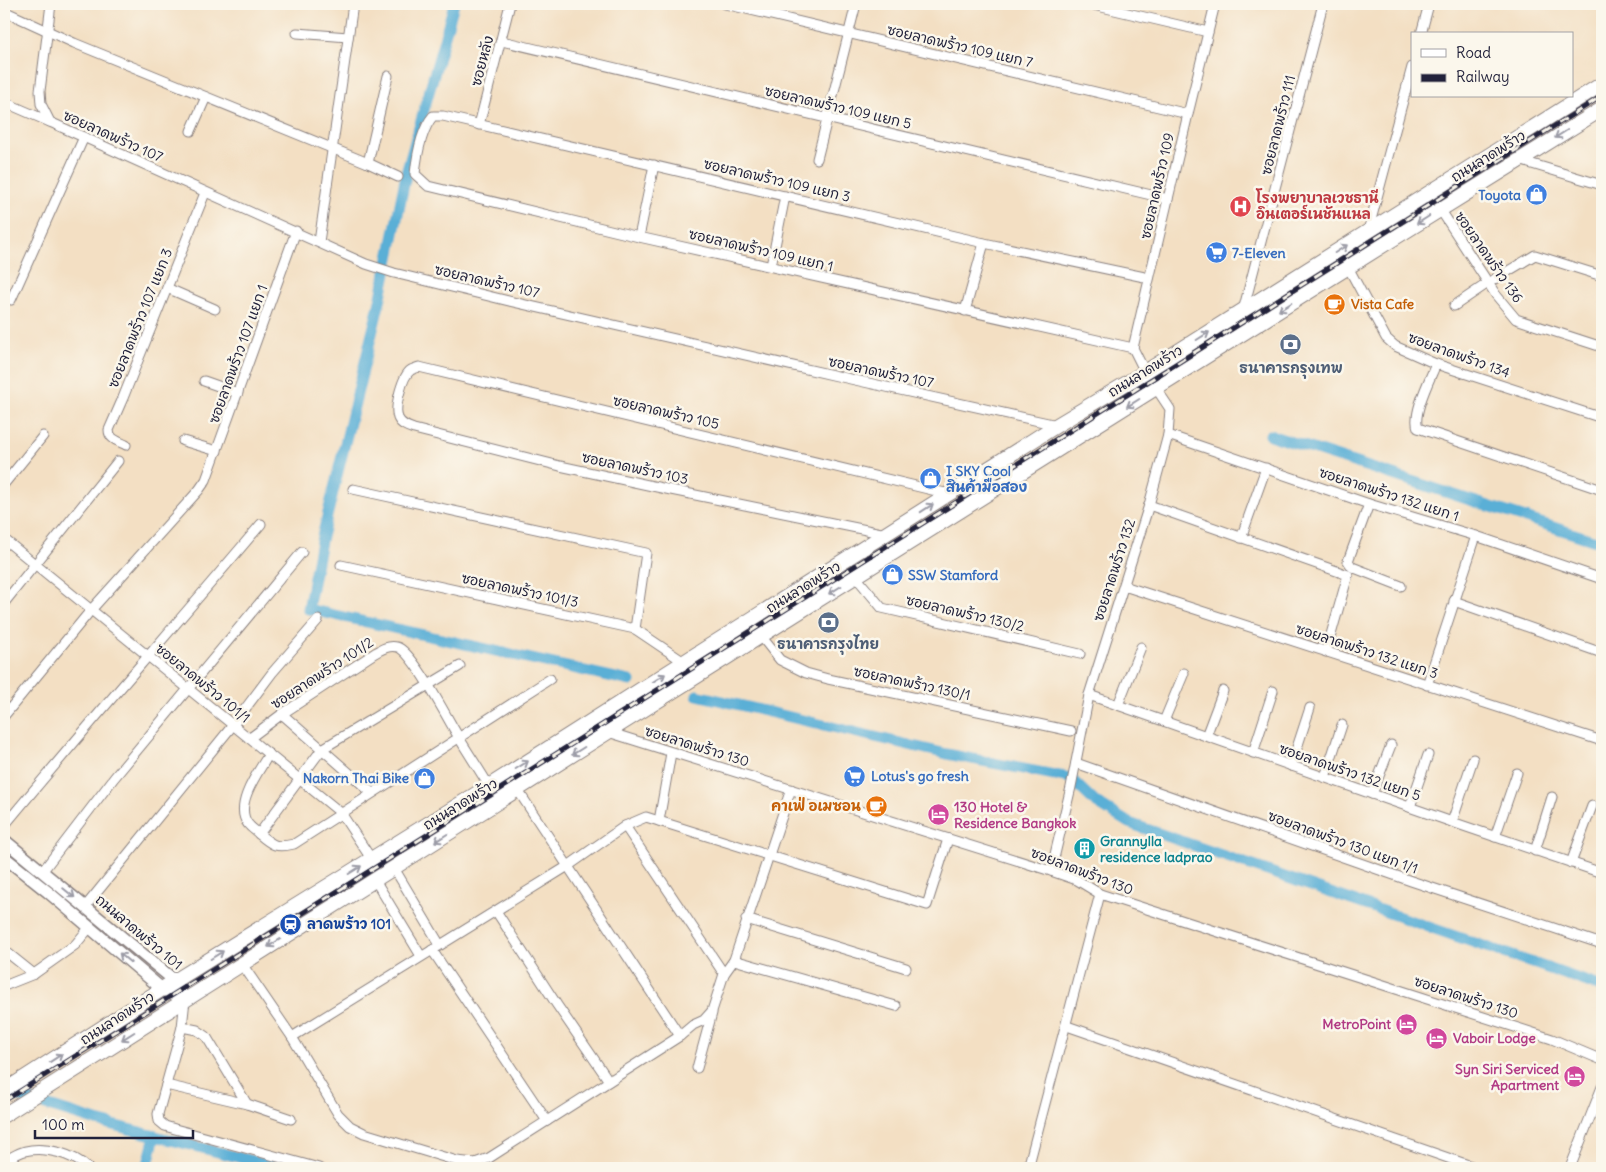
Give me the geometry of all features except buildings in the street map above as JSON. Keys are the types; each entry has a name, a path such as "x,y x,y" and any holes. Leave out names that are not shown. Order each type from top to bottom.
{"main road":[{"name":"ถนนลาดพร้าว","path":"9,1088 162,989 372,860 1058,425 1602,84"},
{"name":"ถนนลาดพร้าว","path":"4,1115 608,732 1602,109"},
{"path":"886,534 897,551"},
{"path":"865,547 876,564"}],"street":[{"name":"ซอยลาดพร้าว 107","path":"51,4 40,91 41,104 50,122 366,264 394,273 836,376 1058,425"},
{"path":"319,242 351,4"},
{"name":"ซอยหลัง","path":"479,125 510,4"},
{"name":"ซอยลาดพร้าว 109 แยก 7","path":"726,4 1188,114"},
{"path":"817,159 856,4"},
{"path":"1089,4 1208,32"},
{"name":"ซอยลาดพร้าว 109","path":"1133,348 1216,4"},
{"name":"ซอยลาดพร้าว 111","path":"1243,310 1324,4"},
{"path":"1422,32 1429,4"},
{"path":"4,11 74,43 332,148 398,177"},
{"path":"297,33 348,37"},
{"name":"ซอยลาดพร้าว 109 แยก 5","path":"502,41 1168,200"},
{"path":"1368,232 1411,71"},
{"path":"368,163 388,76"},
{"path":"191,131 206,97"},
{"path":"4,102 50,122"},
{"name":"ซอยลาดพร้าว 109 แยก 3","path":"420,147 424,129 433,116 442,116 984,242 1149,278"},
{"path":"11,300 84,137"},
{"name":"ซอยลาดพร้าว 109 แยก 1","path":"420,147 415,174 428,186 639,237 1133,348"},
{"path":"1519,160 1602,185"},
{"path":"639,237 654,165"},
{"name":"ซอยลาดพร้าว 107 แยก 3","path":"126,445 111,438 109,430 205,193"},
{"path":"771,266 785,196"},
{"name":"ซอยลาดพร้าว 136","path":"1440,209 1488,283 1516,319 1602,347"},
{"name":"ซอยลาดพร้าว 107 แยก 1","path":"4,716 91,610 203,484 209,474 296,231"},
{"path":"965,311 984,242"},
{"path":"1454,306 1488,283 1535,256 1602,276"},
{"name":"ซอยลาดพร้าว 134","path":"1348,267 1386,338 1395,346 1436,364 1602,418"},
{"path":"167,288 215,309"},
{"path":"1133,348 1145,372"},
{"path":"1436,364 1418,414 1416,423 1418,428 1602,490"},
{"name":"ซอยลาดพร้าว 105","path":"398,402 406,375 411,370 419,368 949,494"},
{"path":"204,382 238,393"},
{"name":"ซอยลาดพร้าว 132","path":"1051,871 1071,787 1089,695 1149,505 1168,434 1170,409 1156,388"},
{"name":"ซอยลาดพร้าว 103","path":"398,402 398,418 405,426 414,429 560,466 886,534"},
{"name":"ซอยลาดพร้าว 132 แยก 1","path":"1168,434 1369,504 1476,536 1602,579"},
{"path":"4,484 43,436"},
{"path":"183,440 217,451"},
{"path":"4,603 118,461"},
{"path":"1242,538 1266,468"},
{"path":"353,489 646,553 635,629"},
{"path":"1369,504 1348,562 1352,567 1401,586"},
{"path":"1149,505 1348,575 1326,652"},
{"path":"4,826 72,742 149,656 261,524"},
{"path":"1427,685 1476,536"},
{"name":"ซอยลาดพร้าว 101/1","path":"4,539 342,813 372,860"},
{"path":"42,872 114,778 302,552"},
{"name":"ซอยลาดพร้าว 101/3","path":"341,565 635,629 684,662"},
{"name":"ซอยลาดพร้าว 130/2","path":"856,576 882,608 1080,654"},
{"name":"ซอยลาดพร้าว 132 แยก 3","path":"1124,586 1602,741"},
{"path":"1454,601 1602,653"},
{"path":"85,907 166,809 272,673 318,620"},
{"name":"ซอยลาดพร้าว 130/1","path":"761,636 780,660 814,675 1071,731"},
{"name":"ซอยลาดพร้าว 101/2","path":"250,738 282,714 375,653 388,647 397,647 404,651 428,685 489,786"},
{"path":"1118,705 1141,648"},
{"path":"259,834 322,749 460,666"},
{"path":"1164,721 1184,673"},
{"path":"269,754 245,798 243,806 244,815 248,824 270,843 276,846 294,844 550,679"},
{"path":"1206,736 1223,691"},
{"path":"1253,753 1273,691"},
{"name":"ซอยลาดพร้าว 132 แยก 5","path":"1089,695 1534,851 1602,873"},
{"path":"1291,766 1310,708"},
{"path":"282,714 372,794"},
{"path":"1325,777 1342,725"},
{"name":"ซอยลาดพร้าว 130","path":"608,732 1051,871 1077,880 1100,894 1552,1039 1602,1060"},
{"path":"1372,794 1391,744"},
{"path":"659,821 671,753"},
{"path":"1410,807 1428,755"},
{"path":"1452,822 1473,759"},
{"name":"ซอยลาดพร้าว 130 แยก 1/1","path":"1075,767 1602,944"},
{"path":"1495,837 1517,773"},
{"path":"696,1068 724,974 734,960 746,919 791,788"},
{"path":"517,790 680,1036"},
{"path":"1534,851 1552,797"},
{"path":"1571,862 1592,806"},
{"path":"292,1037 568,866 625,826 646,817 927,906 948,839"},
{"path":"625,826 724,974"},
{"name":"ถนนลาดพร้าว 101","path":"4,840 175,981 185,1000"},
{"name":"ถนนลาดพร้าว 101","path":"4,857 162,989 185,1000"},
{"path":"394,868 436,947 546,1121"},
{"path":"375,880 421,956"},
{"path":"1028,1168 1067,1026 1100,894"},
{"path":"496,911 609,1082"},
{"path":"746,919 906,968"},
{"path":"4,986 34,974 75,945 90,928"},
{"path":"4,950 34,974"},
{"path":"734,960 896,1006"},
{"path":"242,964 292,1037 338,1114 350,1126 364,1133 457,1161 476,1163 489,1158 609,1082 704,1020 712,1011"},
{"path":"185,1000 182,1027 158,1114 159,1121 165,1126 291,1164 319,1168"},
{"path":"1067,1026 1476,1168"},
{"path":"182,1027 197,1030 206,1036 247,1104"},
{"path":"166,1085 247,1104 291,1119"},
{"path":"1570,1168 1602,1087"},
{"path":"4,1161 26,1150 39,1150 59,1152 70,1156 88,1168"}],"waterway":[{"path":"454,4 407,170 381,297 321,541 308,609 630,681"},
{"path":"1270,435 1602,543"},
{"path":"697,695 947,754 1070,778 1095,802 1129,823 1602,987"},
{"path":"4,1092 97,1121 280,1168"},
{"path":"147,1168 155,1136"}],"railway":[{"path":"4,1101 1602,96"}],"place":[{"name":"Toyota","path":"1537,195"},
{"name":"โรงพยาบาลเวชธานี อินเตอร์เนชันแนล","path":"1240,206"},
{"name":"7-Eleven","path":"1216,253"},
{"name":"Vista Cafe","path":"1335,304"},
{"name":"ธนาคารกรุงเทพ","path":"1291,345"},
{"name":"I SKY Cool สินค้ามือสอง","path":"930,479"},
{"name":"SSW Stamford","path":"892,575"},
{"name":"ธนาคารกรุงไทย","path":"828,622"},
{"name":"Lotus's go fresh","path":"855,776"},
{"name":"Nakorn Thai Bike","path":"425,778"},
{"name":"คาเฟ่ อเมซอน","path":"877,806"},
{"name":"130 Hotel & Residence Bangkok","path":"938,815"},
{"name":"Grannylla residence ladprao","path":"1084,849"},
{"name":"ลาดพร้าว 101","path":"291,924"},
{"name":"MetroPoint","path":"1407,1024"},
{"name":"Vaboir Lodge","path":"1437,1038"},
{"name":"Syn Siri Serviced Apartment","path":"1575,1077"}]}
